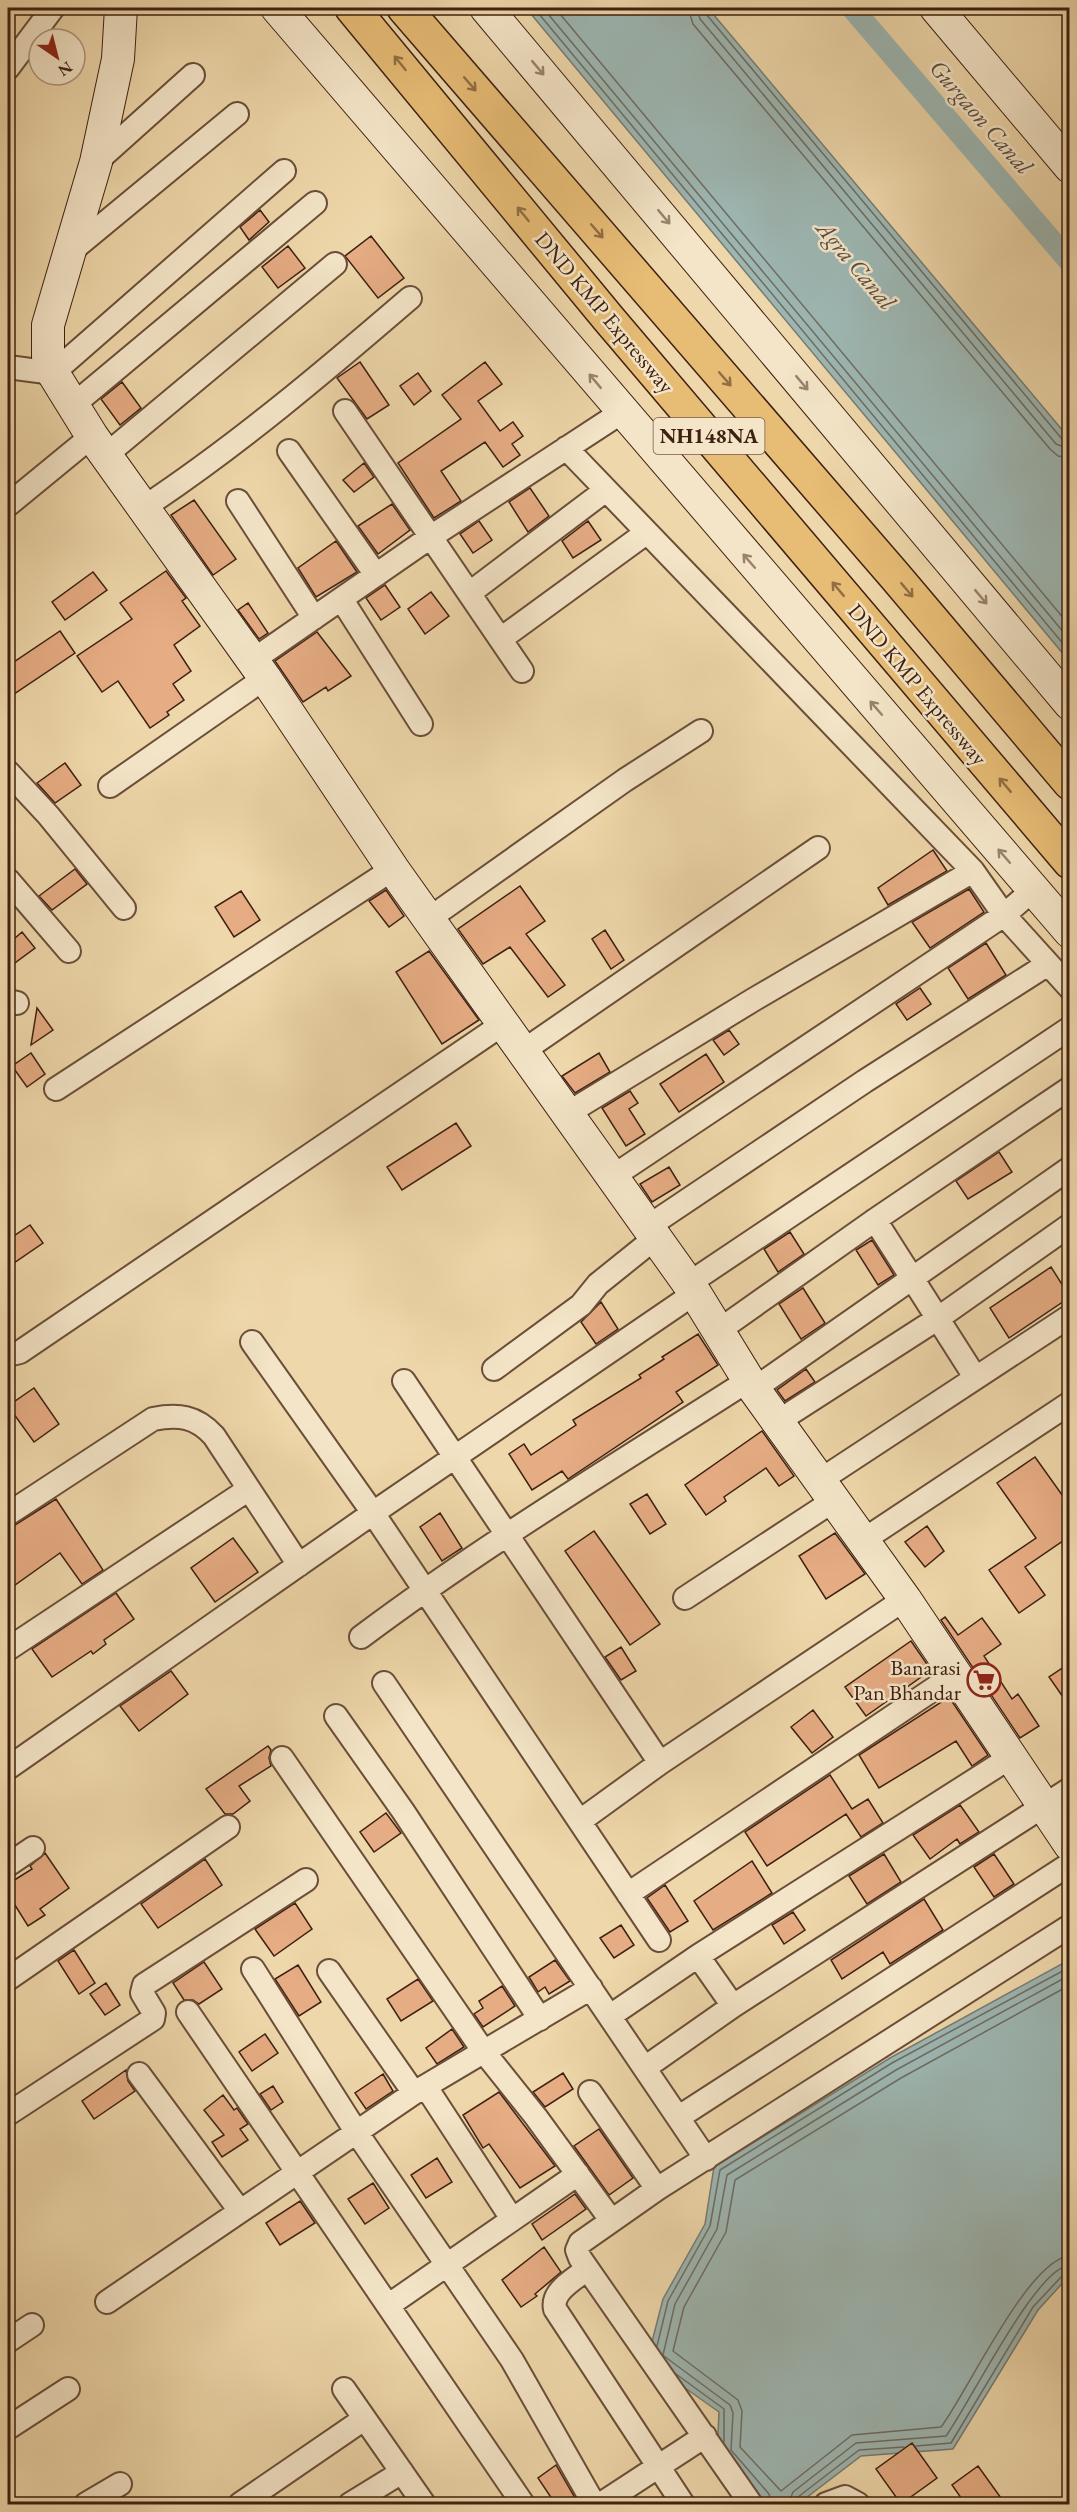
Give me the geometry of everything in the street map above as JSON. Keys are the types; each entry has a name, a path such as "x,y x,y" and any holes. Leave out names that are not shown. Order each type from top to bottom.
{"highway":[{"name":"DND KMP Expressway","path":"352,8 616,327 1070,862"},
{"name":"DND KMP Expressway","path":"404,8 895,576 1070,783"}],"street":[{"path":"122,8 118,59 96,162 48,325 48,357 53,373 72,406 259,669 393,869 430,918 691,1289 777,1422 905,1599 1044,1805 1069,1849 679,2116"},
{"path":"277,8 1070,932"},
{"path":"486,8 1070,704"},
{"path":"936,8 1070,167"},
{"path":"8,68 43,11"},
{"path":"96,162 193,75"},
{"path":"70,252 237,114"},
{"path":"8,367 53,373 284,171"},
{"path":"72,406 315,203"},
{"path":"8,505 99,445 335,264"},
{"path":"143,508 208,465 327,369 410,297"},
{"path":"345,411 471,592 522,671"},
{"path":"110,786 259,669 314,618 432,536 622,412"},
{"path":"566,448 973,871 1004,915 1070,988"},
{"path":"289,451 376,575"},
{"path":"471,592 606,490"},
{"path":"238,501 314,618"},
{"path":"502,638 646,533"},
{"path":"342,600 421,724"},
{"path":"430,918 625,780 701,731"},
{"path":"8,772 48,816 124,908"},
{"path":"523,1051 818,848"},
{"path":"56,1089 393,869"},
{"path":"568,1113 753,1000 973,871"},
{"path":"8,880 69,951"},
{"path":"612,1177 1004,915 1033,890"},
{"path":"494,1369 580,1305 650,1233 866,1081 1048,964"},
{"path":"8,1355 20,1352 503,1024"},
{"path":"8,1768 373,1512 454,1458 691,1289 1070,1028"},
{"path":"717,1331 875,1220 1070,1088"},
{"path":"361,1637 425,1589 507,1534 752,1384 913,1279 1070,1168"},
{"path":"875,1220 975,1377"},
{"path":"777,1422 937,1319 1070,1225"},
{"path":"685,1598 975,1377 1070,1316"},
{"path":"252,1342 373,1512 659,1940"},
{"path":"404,1382 660,1763"},
{"path":"862,1541 1070,1402"},
{"path":"8,1514 153,1419 172,1415 184,1416 205,1426 299,1565"},
{"path":"8,1649 249,1489"},
{"path":"580,1821 660,1763 905,1599"},
{"path":"628,1894 956,1674"},
{"path":"384,1683 646,2067 706,2159"},
{"path":"336,1716 403,1811 540,2019"},
{"path":"610,2016 698,1956 1011,1757"},
{"path":"282,1758 484,2052 611,2220"},
{"path":"646,2067 733,2006 1070,1788"},
{"path":"8,1979 228,1827"},
{"path":"8,1865 33,1848"},
{"path":"8,2114 153,2019 154,2013 142,1993 144,1985 306,1880"},
{"path":"751,2505 587,2269 577,2250 580,2243 657,2189 1070,1926"},
{"path":"698,1956 733,2006"},
{"path":"253,1969 357,2133 512,2360 594,2505"},
{"path":"329,1971 420,2090 512,2219"},
{"path":"107,2302 420,2090 591,1988"},
{"path":"188,2012 523,2505"},
{"path":"139,2074 240,2211"},
{"path":"590,2092 657,2189"},
{"path":"389,2305 446,2263 578,2174"},
{"path":"587,2269 557,2293 555,2309 683,2505"},
{"path":"8,2341 32,2325"},
{"path":"8,2428 68,2389"},
{"path":"344,2389 424,2505"},
{"path":"240,2505 364,2419"},
{"path":"601,2505 705,2436"},
{"path":"350,2505 402,2472"},
{"path":"86,2505 120,2484"},
{"path":"826,2505 845,2497 858,2505"}],"water":[{"name":"Agra Canal","path":"526,8 708,8 1069,438 1069,661"},
{"path":"1069,1960 1069,2276 1038,2310 953,2449 861,2456 798,2504 761,2504 717,2455 719,2412 647,2361 663,2299 705,2224 714,2167 890,2058"}],"building":[{"path":"260,210 269,222 249,240 240,227"},
{"path":"371,236 404,278 378,298 345,256"},
{"path":"288,246 305,268 278,288 262,267"},
{"path":"360,362 389,405 367,419 337,378"},
{"path":"485,362 502,384 478,401 500,431 513,422 523,436 512,444 520,455 503,467 485,442 441,471 461,501 434,518 398,463 461,419 442,395"},
{"path":"418,373 431,391 414,405 400,386"},
{"path":"122,382 141,408 120,425 101,399"},
{"path":"364,463 374,477 354,492 343,480"},
{"path":"530,488 549,516 528,532 509,502"},
{"path":"194,500 236,559 213,575 171,515"},
{"path":"392,504 410,530 378,554 358,526"},
{"path":"479,521 492,540 473,553 460,534"},
{"path":"588,521 601,540 573,558 562,541"},
{"path":"336,541 357,572 316,597 298,568"},
{"path":"166,571 186,598 182,601 200,626 174,645 191,671 173,684 184,700 167,712 169,715 150,728 118,681 102,692 77,656 132,619 120,603"},
{"path":"93,572 107,590 65,620 52,602"},
{"path":"385,585 400,607 381,620 366,598"},
{"path":"431,592 449,616 425,634 408,609"},
{"path":"248,603 268,633 259,639 238,610"},
{"path":"60,631 75,653 8,698 8,666"},
{"path":"317,632 351,676 328,691 326,687 303,702 275,661"},
{"path":"65,763 81,785 55,803 37,783"},
{"path":"933,850 947,871 888,905 878,888"},
{"path":"75,869 87,884 52,910 39,896"},
{"path":"520,886 545,921 526,934 565,985 548,997 510,947 483,964 458,929"},
{"path":"969,889 984,912 930,948 912,922"},
{"path":"386,890 404,916 389,927 369,901"},
{"path":"241,891 260,920 234,937 215,907"},
{"path":"605,930 624,960 611,969 592,939"},
{"path":"22,932 35,948 8,968 8,944"},
{"path":"986,943 1006,975 968,999 948,968"},
{"path":"429,951 479,1020 442,1044 396,972"},
{"path":"920,988 931,1004 907,1020 896,1004"},
{"path":"37,1008 53,1030 31,1045"},
{"path":"729,1030 739,1044 724,1055 713,1040"},
{"path":"31,1053 45,1074 27,1087 12,1066"},
{"path":"599,1053 610,1072 575,1093 562,1076"},
{"path":"706,1054 724,1082 679,1112 660,1084"},
{"path":"630,1091 638,1103 629,1109 645,1134 626,1146 602,1108"},
{"path":"456,1123 471,1146 402,1190 387,1167"},
{"path":"999,1152 1012,1172 968,1199 956,1181"},
{"path":"669,1167 680,1185 652,1202 640,1184"},
{"path":"30,1225 43,1243 8,1267 8,1240"},
{"path":"790,1232 804,1254 778,1272 764,1249"},
{"path":"872,1240 894,1275 878,1285 856,1250"},
{"path":"1051,1267 1070,1297 1009,1338 990,1308"},
{"path":"803,1288 825,1323 801,1339 779,1304"},
{"path":"601,1302 618,1329 596,1344 581,1322"},
{"path":"698,1334 718,1365 676,1392 683,1402 568,1479 562,1471 532,1490 509,1454 524,1444 531,1455 576,1425 573,1420 641,1378 639,1375 664,1359 662,1357"},
{"path":"806,1369 815,1382 785,1401 777,1390"},
{"path":"34,1388 59,1424 34,1442 8,1406"},
{"path":"762,1431 794,1476 779,1486 766,1468 724,1497 726,1501 706,1515 685,1485"},
{"path":"1035,1457 1070,1506 1070,1536 1025,1567 1045,1595 1019,1613 989,1570 1036,1538 997,1483"},
{"path":"647,1494 666,1524 650,1534 630,1504"},
{"path":"56,1499 103,1570 82,1584 60,1553 8,1590 8,1527"},
{"path":"440,1513 462,1548 442,1561 420,1527"},
{"path":"927,1526 944,1551 925,1567 905,1542"},
{"path":"594,1531 660,1624 630,1645 565,1551"},
{"path":"835,1533 865,1574 826,1599 799,1556"},
{"path":"233,1538 258,1572 215,1602 191,1568"},
{"path":"116,1593 134,1619 104,1640 106,1644 93,1654 91,1651 52,1677 32,1649"},
{"path":"945,1617 958,1635 982,1618 1001,1644 984,1656 1012,1699 1018,1694 1039,1726 1020,1738 941,1620"},
{"path":"911,1641 931,1670 866,1716 845,1687"},
{"path":"621,1647 636,1671 621,1680 605,1657"},
{"path":"1070,1663 1070,1707 1049,1677"},
{"path":"171,1671 188,1694 139,1731 120,1706"},
{"path":"949,1697 988,1755 972,1766 956,1741 879,1788 859,1755"},
{"path":"813,1710 833,1737 812,1753 791,1727"},
{"path":"268,1746 271,1750 269,1758 271,1766 239,1786 250,1801 233,1814 225,1814 206,1789"},
{"path":"830,1775 852,1809 868,1799 883,1823 861,1837 846,1814 767,1866 745,1832"},
{"path":"960,1805 979,1832 960,1844 957,1839 930,1859 913,1835"},
{"path":"386,1813 401,1833 374,1852 360,1832"},
{"path":"45,1853 69,1888 40,1909 45,1915 28,1926 8,1894 8,1884 32,1869 30,1866"},
{"path":"884,1854 901,1882 867,1904 849,1876"},
{"path":"994,1854 1014,1884 994,1897 974,1867"},
{"path":"205,1859 222,1885 158,1928 141,1904"},
{"path":"752,1861 772,1893 713,1930 694,1901"},
{"path":"665,1885 688,1921 670,1932 647,1898"},
{"path":"924,1899 943,1930 890,1964 883,1952 842,1979 831,1960"},
{"path":"295,1903 312,1929 274,1956 255,1929"},
{"path":"793,1912 805,1930 784,1944 772,1925"},
{"path":"621,1925 634,1945 614,1958 600,1938"},
{"path":"74,1950 95,1983 79,1994 58,1961"},
{"path":"555,1960 570,1981 549,1994 545,1987 538,1992 529,1977"},
{"path":"204,1962 222,1989 199,2004 193,2000 184,2000 173,1983"},
{"path":"298,1965 321,2002 299,2016 275,1979"},
{"path":"418,1979 433,2001 401,2021 387,1999"},
{"path":"106,1983 120,2005 105,2015 90,1994"},
{"path":"502,1986 515,2006 483,2027 474,2014 483,2008 479,2001"},
{"path":"452,2029 464,2047 437,2064 426,2048"},
{"path":"265,2034 278,2053 252,2071 239,2052"},
{"path":"126,2070 128,2081 135,2091 94,2119 82,2101"},
{"path":"563,2073 573,2089 545,2107 533,2092"},
{"path":"383,2074 393,2091 366,2109 355,2093"},
{"path":"273,2086 283,2102 271,2110 260,2094"},
{"path":"499,2092 555,2166 520,2188 489,2144 483,2148 463,2115"},
{"path":"223,2095 234,2110 237,2108 248,2124 240,2129 248,2140 222,2157 212,2142 224,2135 204,2110"},
{"path":"599,2129 633,2178 609,2195 574,2146"},
{"path":"437,2158 452,2182 426,2198 411,2175"},
{"path":"373,2183 389,2208 365,2224 348,2199"},
{"path":"575,2194 586,2209 542,2240 532,2224"},
{"path":"300,2201 315,2223 280,2245 266,2223"},
{"path":"544,2247 561,2272 535,2294 537,2296 521,2307 502,2280"},
{"path":"912,2443 937,2478 901,2504 876,2469"},
{"path":"556,2465 579,2505 556,2505 538,2478"},
{"path":"978,2466 1006,2505 966,2505 952,2485"}],"waterway":[{"name":"Gurgaon Canal","path":"852,8 1070,262"}],"place":[{"name":"Banarasi Pan Bhandar","path":"984,1680"}]}
